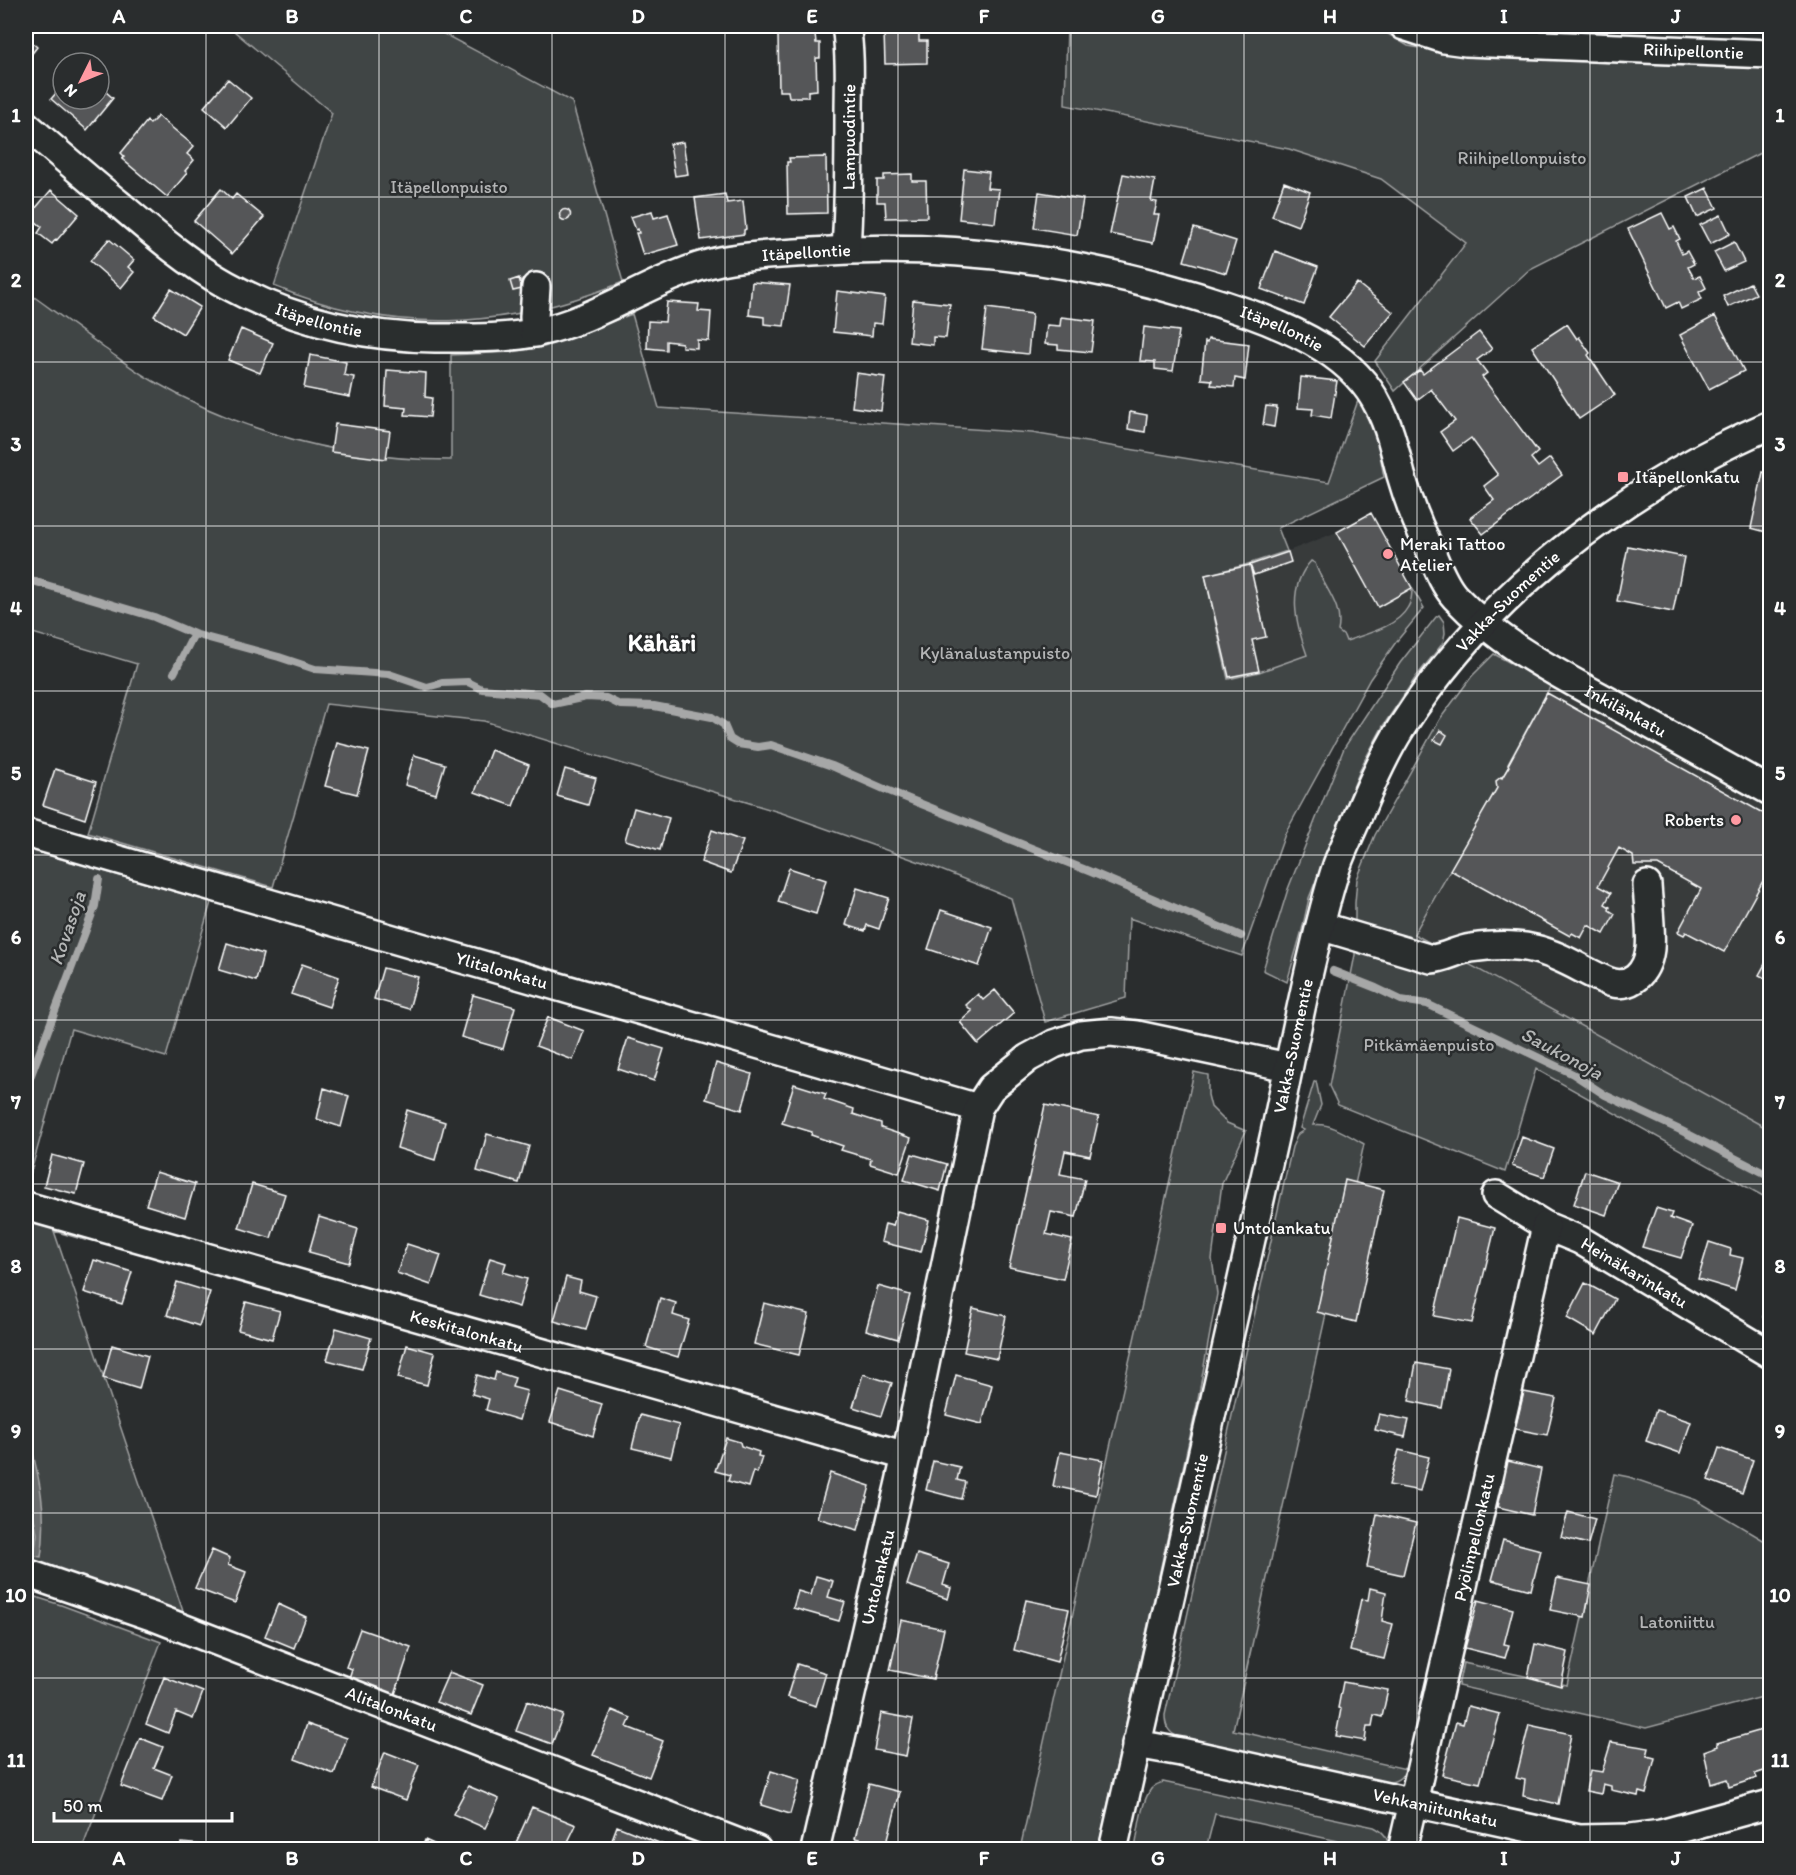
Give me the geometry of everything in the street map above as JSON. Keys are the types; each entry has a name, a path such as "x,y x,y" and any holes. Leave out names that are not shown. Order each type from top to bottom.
{"street":[{"name":"Lampuodintie","path":"846,26 849,43 849,204 846,249"},
{"name":"Riihipellontie","path":"1404,26 1444,39 1467,42 1770,54"},
{"name":"Itäpellontie","path":"26,125 151,232 224,283 262,302 312,321 382,335 414,338 466,338 535,333 571,323 612,307 674,276 717,262 752,256 846,249 917,249 1044,261 1115,274 1213,301 1266,320 1309,340 1356,373 1382,411 1410,505 1440,572 1452,594 1485,624"},
{"path":"535,333 536,287"},
{"name":"Vakka-Suomentie","path":"1113,1850 1320,926 1337,864 1377,769 1401,729 1447,663 1524,583 1578,538 1661,479 1770,425"},
{"name":"Inkilänkatu","path":"1485,624 1518,650 1770,791"},
{"name":"Ylitalonkatu","path":"26,833 978,1108"},
{"path":"1320,926 1431,959 1470,948 1514,946 1536,949 1608,982 1624,984 1633,981 1647,962 1650,949 1647,885"},
{"name":"Untolankatu","path":"815,1850 906,1456 978,1108 991,1088 1028,1058 1054,1044 1081,1035 1111,1032 1137,1035 1288,1067"},
{"name":"Heinäkarinkatu","path":"1496,1195 1546,1226 1580,1240 1770,1354"},
{"name":"Keskitalonkatu","path":"26,1206 906,1456"},
{"name":"Pyölinpellonkatu","path":"1402,1850 1546,1226"},
{"name":"Alitalonkatu","path":"26,1574 166,1622 729,1844 757,1850"},
{"name":"Vehkaniitunkatu","path":"1136,1744 1604,1845 1630,1838 1661,1834 1770,1804"}],"shaded area":[{"path":"1371,513 1412,588 1409,606 1403,613 1396,620 1377,630 1259,672 1228,679 1205,575 1283,553 1337,532"},
{"path":"1551,685 1770,806 1770,1130 1414,934 1496,787 1496,781 1501,777"},
{"path":"26,1425 38,1474 43,1507 41,1557 34,1556 37,1534 26,1477"}],"green space":[{"name":"Itäpellonpuisto","path":"228,26 429,26 572,102 623,282 579,298 535,310 492,318 449,321 406,319 362,313 318,302 274,286 332,113"},
{"name":"Riihipellonpuisto","path":"1067,26 1375,26 1408,46 1444,52 1770,69 1770,148 1530,269 1395,391 1375,361 1466,243 1381,179 1289,149 1065,105"},
{"name":"Kylänalustanpuisto","path":"26,291 140,374 223,416 297,440 334,449 412,459 451,460 451,355 512,352 544,347 632,314 659,408 1032,433 1329,482 1360,395 1375,427 1384,477 1278,528 1287,551 1205,575 1228,679 1259,672 1307,655 1299,631 1296,594 1303,572 1311,561 1315,563 1335,604 1339,622 1338,631 1346,641 1380,629 1396,620 1409,605 1412,588 1424,608 1370,679 1285,834 1242,956 1129,918 1126,998 1045,1022 1011,898 931,866 782,813 484,721 326,704 273,887 88,833 137,664 26,631"},
{"path":"1439,615 1444,622 1443,643 1416,677 1383,726 1362,765 1309,898 1287,982 1263,970 1288,889 1344,748 1400,663"},
{"name":"Pitkämäenpuisto","path":"1494,654 1551,685 1508,764 1509,766 1502,778 1496,781 1497,788 1414,934 1770,1130 1770,1200 1536,1069 1505,1172 1338,1105 1329,1086 1355,955 1357,879 1375,835 1440,719 1472,676"},
{"path":"26,849 211,902 166,1057 71,1029 26,1189"},
{"path":"1194,1072 1208,1075 1208,1095 1211,1107 1227,1123 1246,1131 1222,1183 1212,1259 1217,1294 1197,1405 1098,1849 1020,1849"},
{"path":"1316,1081 1321,1105 1313,1125 1333,1128 1364,1144 1233,1730 1406,1769 1398,1779 1385,1783 1178,1737 1169,1731 1165,1719 1292,1147 1298,1134 1304,1130 1300,1128"},
{"path":"26,1217 83,1235 85,1240 54,1231 185,1617 26,1566"},
{"name":"Latoniittu","path":"1614,1474 1696,1500 1770,1544 1770,1695 1646,1728 1458,1686 1463,1663 1567,1685"},
{"path":"26,1594 161,1642 82,1849 26,1849"},
{"path":"1163,1782 1374,1827 1385,1836 1388,1849 1374,1849 1215,1814 1206,1849 1135,1849 1145,1802 1153,1786"}],"building":[{"path":"26,26 38,26 27,38 37,47 26,61"},
{"path":"919,28 919,41 927,41 927,63 885,64 884,32 886,29"},
{"path":"815,34 816,43 820,43 820,58 816,58 817,90 808,91 808,97 789,97 788,91 779,91 778,35"},
{"path":"228,79 251,98 227,127 204,107"},
{"path":"65,111 102,111 87,130"},
{"path":"158,116 194,146 187,154 194,160 185,171 187,173 167,197 122,159 124,156 121,153 147,121 150,124"},
{"path":"683,142 688,174 675,176 670,144"},
{"path":"826,157 827,213 788,214 787,162 790,162 789,158"},
{"path":"964,169 989,172 987,188 999,189 995,223 959,219"},
{"path":"912,174 912,181 926,181 927,217 886,218 885,202 877,202 877,180 884,180 884,175"},
{"path":"1123,174 1155,180 1151,201 1157,202 1154,215 1159,215 1153,243 1110,234"},
{"path":"1284,182 1310,192 1298,226 1272,216"},
{"path":"1707,188 1717,208 1697,217 1688,197"},
{"path":"221,189 232,199 236,194 264,217 232,254 194,221"},
{"path":"51,190 79,214 52,244 38,233 42,227 29,216"},
{"path":"1039,192 1083,199 1077,235 1034,228"},
{"path":"725,194 727,203 743,201 746,229 744,234 701,240 695,198"},
{"path":"565,209 571,215 565,221 559,215"},
{"path":"652,211 654,218 668,214 678,245 643,255 636,233 639,233 638,229 636,230 631,217"},
{"path":"1662,213 1670,229 1674,227 1680,239 1676,241 1682,254 1687,251 1694,264 1688,267 1694,278 1700,276 1706,288 1699,292 1702,299 1681,309 1678,302 1666,308 1628,229"},
{"path":"1721,215 1730,234 1710,244 1700,225"},
{"path":"1194,228 1236,241 1226,273 1184,261"},
{"path":"109,239 134,260 128,267 134,272 121,288 90,261"},
{"path":"1734,242 1744,262 1724,271 1714,252"},
{"path":"1275,251 1318,267 1304,305 1261,289"},
{"path":"519,278 522,289 513,291 510,281"},
{"path":"752,282 790,285 784,326 764,324 764,317 749,315"},
{"path":"1357,283 1393,312 1365,346 1329,317"},
{"path":"1750,283 1756,294 1728,307 1723,296"},
{"path":"171,289 200,307 183,334 154,316"},
{"path":"837,291 885,297 882,324 873,323 872,336 833,332"},
{"path":"913,300 950,304 946,338 933,337 933,345 909,342"},
{"path":"667,302 699,304 698,311 711,312 709,341 697,340 697,348 682,347 682,343 666,341 666,350 647,348 648,321 665,322"},
{"path":"987,308 1032,314 1028,354 982,349"},
{"path":"1715,316 1744,371 1709,389 1680,335"},
{"path":"1061,317 1095,321 1091,352 1058,349 1058,345 1045,344 1047,325 1060,326"},
{"path":"1567,324 1590,353 1588,355 1615,395 1579,419 1532,347"},
{"path":"1144,327 1179,331 1173,371 1155,369 1155,362 1140,361"},
{"path":"241,329 273,343 260,373 228,360"},
{"path":"1479,332 1492,349 1477,360 1487,373 1482,377 1538,452 1531,458 1538,467 1550,458 1562,475 1483,534 1470,518 1494,500 1484,486 1498,475 1471,438 1453,451 1440,432 1455,421 1431,389 1417,400 1404,382 1420,370 1423,374"},
{"path":"1208,339 1249,344 1245,380 1235,378 1234,387 1211,385 1212,380 1201,379 1205,342 1207,343"},
{"path":"310,355 346,362 344,375 354,377 350,397 304,388"},
{"path":"387,370 426,373 425,397 432,398 430,417 405,415 406,408 385,406"},
{"path":"856,373 885,377 881,411 852,407"},
{"path":"1301,377 1337,381 1331,418 1312,415 1313,409 1298,408"},
{"path":"1266,406 1277,407 1274,427 1263,425"},
{"path":"1130,412 1147,415 1145,432 1128,429"},
{"path":"335,424 390,431 386,459 331,452"},
{"path":"1763,472 1770,474 1770,533 1751,528"},
{"path":"1371,513 1412,588 1378,607 1337,532"},
{"path":"1628,546 1684,557 1673,612 1617,601"},
{"path":"1288,552 1291,562 1254,575 1250,565"},
{"path":"1250,565 1266,637 1252,640 1259,671 1229,677 1205,575"},
{"path":"1547,693 1770,817 1770,868 1724,952 1686,932 1684,935 1678,932 1701,889 1658,865 1634,865 1633,856 1619,848 1598,886 1611,893 1605,904 1615,914 1604,934 1588,925 1581,938 1572,933 1570,936 1450,870 1497,788 1496,781 1502,778 1509,766"},
{"path":"1440,730 1447,735 1442,744 1434,740"},
{"path":"337,743 369,751 357,794 325,786"},
{"path":"491,750 529,765 513,806 475,792"},
{"path":"414,755 445,764 436,794 405,785"},
{"path":"55,769 96,782 85,819 43,805"},
{"path":"565,769 596,778 588,805 557,796"},
{"path":"634,808 669,818 660,850 625,840"},
{"path":"712,830 743,841 731,873 701,862"},
{"path":"789,868 826,880 816,914 778,902"},
{"path":"857,888 889,898 879,929 867,925 865,931 846,925"},
{"path":"941,910 992,927 979,966 928,949"},
{"path":"227,943 263,954 256,981 219,970"},
{"path":"1770,955 1770,981 1759,975"},
{"path":"302,964 339,977 329,1007 291,994"},
{"path":"383,968 418,977 409,1009 374,999"},
{"path":"995,990 1014,1013 978,1044 960,1022 972,1011 966,1005 978,994 983,1000"},
{"path":"473,995 515,1007 503,1049 461,1037"},
{"path":"548,1017 584,1031 573,1060 536,1046"},
{"path":"628,1038 664,1049 654,1081 618,1069"},
{"path":"716,1063 752,1074 742,1110 706,1099"},
{"path":"794,1084 826,1094 824,1099 854,1109 853,1114 881,1123 881,1128 911,1138 899,1173 870,1164 871,1159 841,1150 843,1146 811,1135 812,1132 782,1123"},
{"path":"324,1088 349,1096 341,1127 317,1119"},
{"path":"1045,1105 1099,1117 1090,1156 1065,1151 1060,1174 1085,1179 1076,1217 1051,1212 1046,1234 1072,1240 1063,1279 1009,1267"},
{"path":"407,1110 445,1122 435,1160 397,1148"},
{"path":"487,1134 529,1146 519,1183 477,1171"},
{"path":"1522,1137 1554,1149 1544,1177 1512,1166"},
{"path":"912,1154 947,1164 940,1191 904,1180"},
{"path":"52,1155 84,1164 76,1194 44,1186"},
{"path":"1585,1171 1618,1182 1606,1215 1574,1204"},
{"path":"156,1172 195,1184 185,1217 146,1205"},
{"path":"1345,1180 1384,1190 1356,1322 1317,1312"},
{"path":"252,1184 285,1194 271,1238 239,1228"},
{"path":"1656,1208 1672,1213 1670,1218 1692,1226 1681,1258 1642,1247"},
{"path":"897,1211 929,1220 921,1252 881,1242 885,1224 893,1226"},
{"path":"319,1217 358,1229 349,1263 309,1252"},
{"path":"1457,1218 1495,1228 1472,1323 1434,1316"},
{"path":"1709,1242 1731,1249 1730,1255 1743,1258 1735,1290 1698,1279"},
{"path":"407,1244 441,1255 431,1285 397,1273"},
{"path":"490,1258 506,1263 503,1272 527,1279 519,1307 479,1295"},
{"path":"94,1260 132,1272 122,1304 84,1292"},
{"path":"566,1277 581,1281 579,1291 596,1296 586,1330 554,1321"},
{"path":"177,1282 210,1292 199,1326 167,1315"},
{"path":"1585,1283 1615,1299 1596,1335 1567,1318"},
{"path":"878,1286 910,1295 898,1339 866,1330"},
{"path":"1770,1296 1770,1320 1763,1317"},
{"path":"660,1298 676,1303 673,1315 689,1320 678,1357 646,1347"},
{"path":"246,1302 280,1311 272,1339 238,1330"},
{"path":"764,1303 809,1314 799,1355 754,1344"},
{"path":"973,1308 1006,1316 997,1359 964,1352"},
{"path":"336,1328 371,1338 362,1369 327,1360"},
{"path":"112,1345 148,1356 139,1389 103,1378"},
{"path":"407,1345 435,1353 427,1385 398,1378"},
{"path":"1416,1363 1449,1369 1442,1408 1409,1401"},
{"path":"496,1372 515,1378 512,1387 527,1391 519,1420 486,1410 489,1399 472,1394 477,1375 494,1380"},
{"path":"863,1374 892,1383 881,1416 853,1407"},
{"path":"956,1375 992,1385 982,1424 946,1415"},
{"path":"560,1391 602,1404 593,1436 550,1422"},
{"path":"1524,1392 1556,1398 1547,1435 1515,1429"},
{"path":"1656,1410 1691,1422 1680,1453 1646,1441"},
{"path":"1379,1414 1409,1420 1405,1437 1375,1430"},
{"path":"640,1415 679,1425 671,1457 632,1448"},
{"path":"726,1438 759,1452 758,1456 762,1457 757,1473 753,1471 748,1487 728,1481 730,1475 715,1471"},
{"path":"1719,1448 1753,1460 1742,1493 1708,1480"},
{"path":"1399,1450 1429,1457 1420,1491 1389,1485"},
{"path":"1060,1452 1103,1460 1096,1495 1053,1486"},
{"path":"933,1461 960,1467 957,1480 965,1482 961,1499 926,1490"},
{"path":"1508,1461 1541,1469 1532,1515 1498,1507"},
{"path":"830,1473 870,1486 858,1530 817,1518"},
{"path":"1568,1512 1595,1519 1588,1544 1561,1537"},
{"path":"1377,1514 1416,1523 1403,1575 1367,1567"},
{"path":"1503,1540 1541,1550 1531,1590 1492,1580"},
{"path":"212,1550 230,1558 228,1565 246,1572 235,1603 195,1588"},
{"path":"917,1554 949,1564 943,1585 951,1588 948,1599 907,1585"},
{"path":"816,1576 833,1581 828,1597 845,1602 839,1621 793,1608 798,1591 811,1595"},
{"path":"1557,1578 1591,1585 1585,1617 1550,1610"},
{"path":"1370,1588 1386,1592 1382,1621 1393,1624 1384,1659 1350,1651 1361,1599 1368,1600"},
{"path":"1026,1600 1069,1609 1057,1662 1014,1650"},
{"path":"1478,1600 1513,1609 1504,1644 1509,1645 1505,1658 1465,1648"},
{"path":"278,1604 306,1617 294,1648 265,1636"},
{"path":"901,1620 944,1629 933,1679 890,1670"},
{"path":"360,1629 411,1647 394,1697 348,1681 352,1669 346,1667"},
{"path":"1535,1644 1568,1652 1561,1686 1528,1677"},
{"path":"797,1664 826,1673 816,1706 787,1697"},
{"path":"449,1672 483,1685 471,1715 436,1702"},
{"path":"164,1677 203,1692 193,1719 176,1712 168,1733 146,1724"},
{"path":"1343,1682 1388,1690 1382,1717 1374,1715 1372,1726 1367,1726 1365,1741 1336,1736"},
{"path":"527,1701 563,1715 552,1744 516,1731"},
{"path":"1468,1706 1500,1714 1480,1783 1442,1775 1456,1722 1463,1724"},
{"path":"612,1710 631,1718 627,1727 663,1741 649,1777 593,1755"},
{"path":"881,1713 913,1719 906,1756 874,1750"},
{"path":"307,1724 347,1738 334,1774 295,1759"},
{"path":"1529,1725 1571,1734 1558,1804 1523,1796 1525,1780 1516,1778"},
{"path":"1769,1728 1770,1769 1755,1774 1757,1778 1729,1787 1727,1779 1711,1784 1704,1751 1718,1746 1717,1743"},
{"path":"140,1738 163,1747 154,1768 172,1775 162,1801 121,1786"},
{"path":"1611,1742 1649,1748 1647,1756 1655,1758 1646,1794 1639,1792 1638,1796 1611,1790 1611,1786 1603,1784 1601,1794 1586,1791 1590,1770 1602,1772"},
{"path":"385,1752 419,1765 406,1800 371,1787"},
{"path":"771,1771 800,1780 790,1814 761,1805"},
{"path":"869,1784 900,1792 886,1846 855,1838"},
{"path":"468,1786 499,1799 485,1828 453,1814"},
{"path":"532,1807 576,1825 564,1850 525,1850 515,1845"},
{"path":"617,1826 664,1845 662,1850 608,1850"},
{"path":"425,1840 447,1850 421,1850"},
{"path":"181,1843 225,1847 225,1850 180,1850"}],"waterway":[{"path":"26,579 154,617 194,634 315,669 389,674 427,687 442,683 468,682 482,689 540,694 553,704 586,697 606,698 620,705 654,706 712,717 724,725 730,739 738,744 758,747 771,745 832,766 1241,936"},
{"path":"174,673 194,634"},
{"name":"Kovasoja","path":"26,1088 95,906 99,879"},
{"name":"Saukonoja","path":"1333,971 1401,1000 1427,1004 1573,1074 1605,1095 1770,1176"},
{"name":"Kovasoja","path":"26,1631 30,1607"}],"place":[{"name":"Itäpellonkatu","path":"1623,477"},
{"name":"Meraki Tattoo Atelier","path":"1388,554"},
{"name":"Roberts","path":"1736,820"},
{"name":"Untolankatu","path":"1221,1228"}],"district":[{"name":"Kähäri","path":"662,642"}]}
